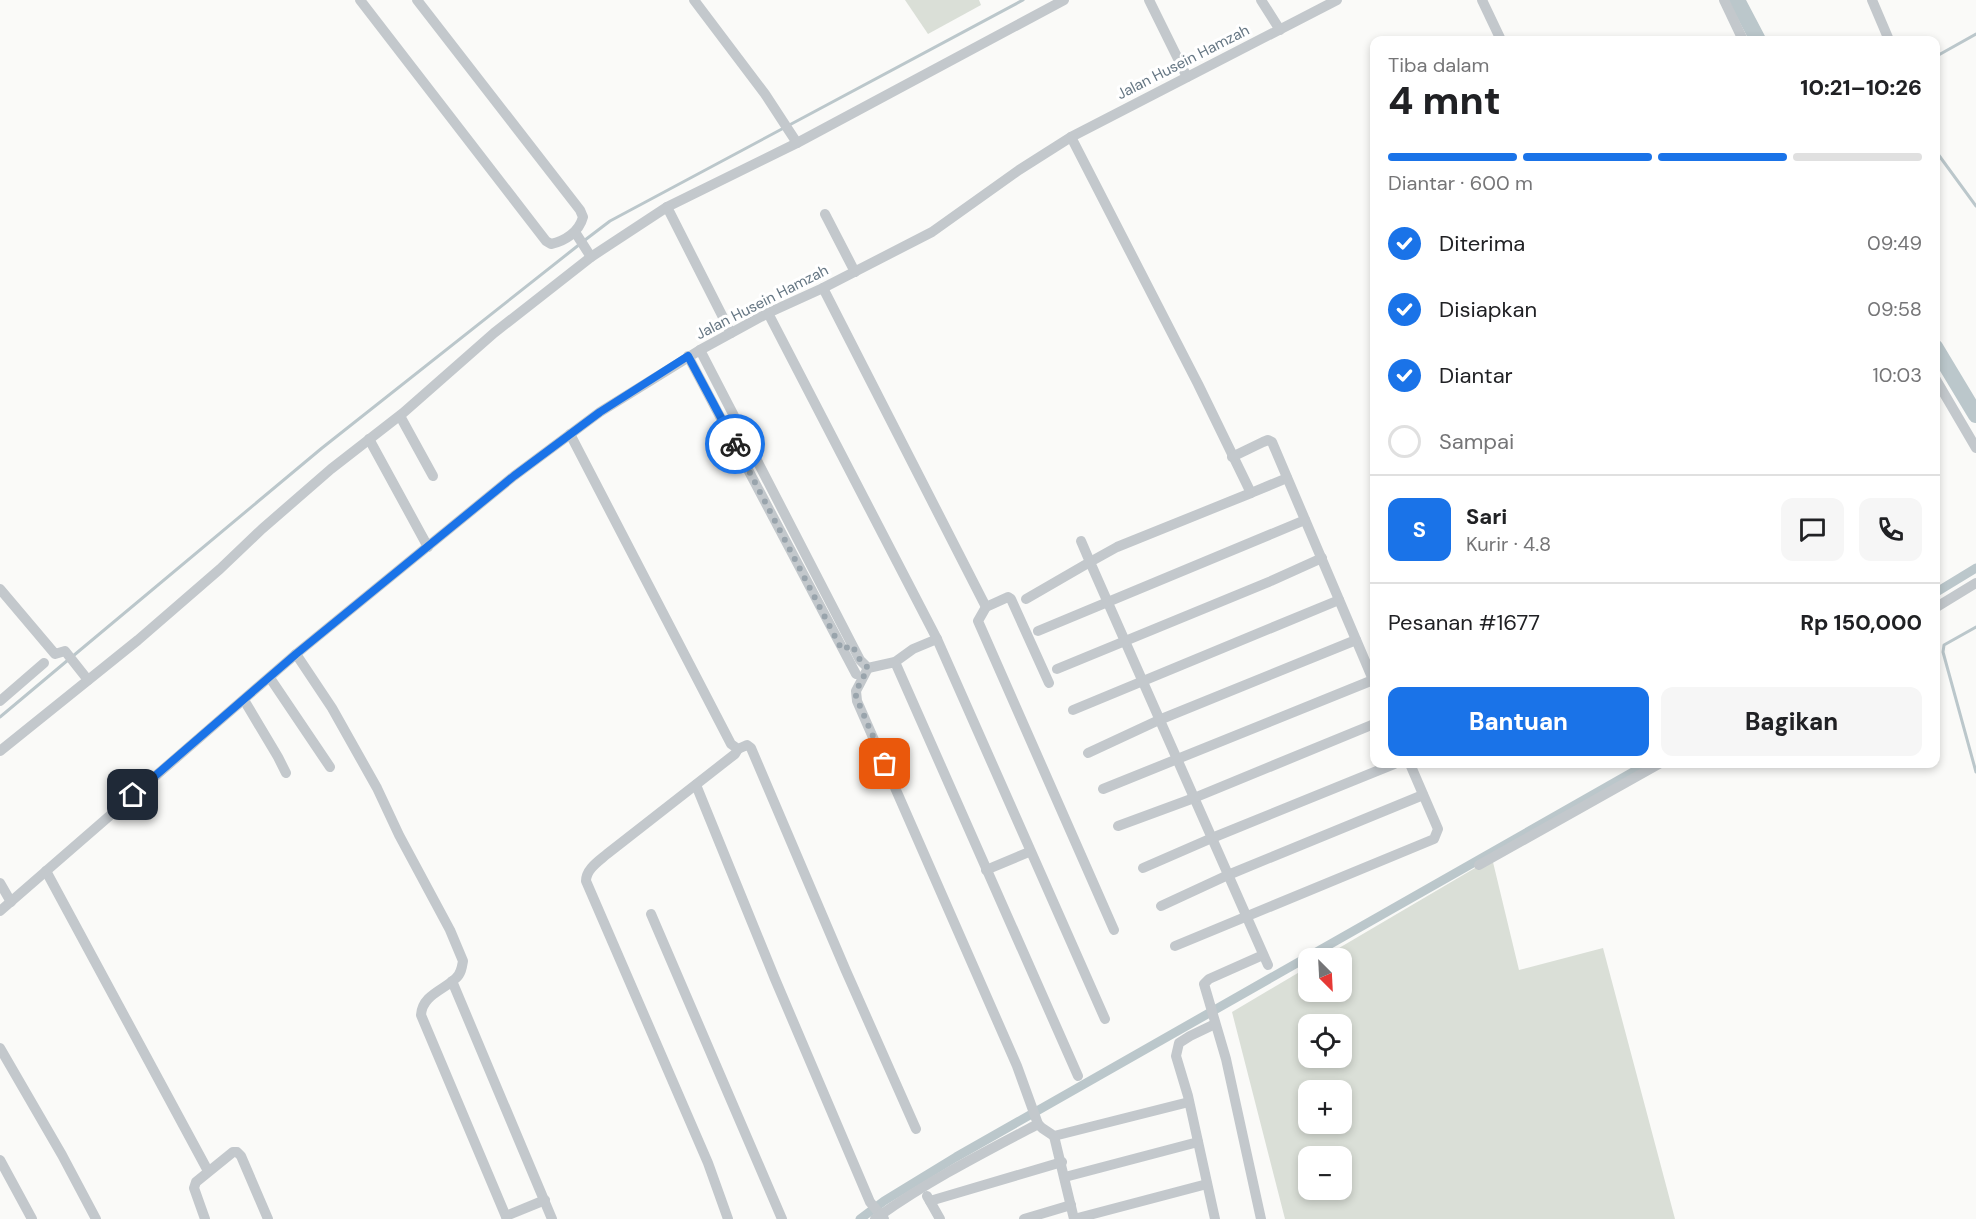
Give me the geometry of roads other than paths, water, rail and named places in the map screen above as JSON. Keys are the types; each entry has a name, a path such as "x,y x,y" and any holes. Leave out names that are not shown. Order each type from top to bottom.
{"street":[{"path":"360,0 546,241 551,244 556,243 576,234 583,218 580,210 417,0"},
{"path":"694,0 765,94 795,141"},
{"path":"0,751 85,677 138,640 331,469 400,416 494,333 590,255 667,207 1064,0"},
{"path":"1149,0 1187,77"},
{"path":"1261,0 1280,30"},
{"name":"Jalan Husein Hamzah","path":"0,911 296,654 514,476 600,412 688,356 768,313 823,288 932,232 1019,170 1071,137 1337,0"},
{"path":"1482,0 1499,36"},
{"path":"1724,0 1741,36"},
{"path":"1872,0 1887,36"},
{"path":"1071,137 1198,384 1251,493"},
{"path":"667,207 731,333"},
{"path":"825,214 855,272"},
{"path":"576,234 590,255"},
{"path":"823,288 986,607"},
{"path":"768,313 937,639 1104,1019"},
{"path":"700,350 749,443 847,648 856,675"},
{"path":"688,356 847,648 868,668"},
{"path":"1940,387 1976,448"},
{"path":"400,416 433,476"},
{"path":"570,434 731,744 738,748"},
{"path":"369,439 428,547"},
{"path":"1232,457 1268,440 1272,442 1370,672"},
{"path":"738,449 749,443"},
{"path":"1026,599 1117,548 1287,478"},
{"path":"1038,631 1305,519"},
{"path":"1081,541 1265,960 1209,979 1204,984 1226,1059 1262,1219"},
{"path":"1057,669 1322,558"},
{"path":"1940,605 1976,583"},
{"path":"0,589 55,654 65,651 85,677"},
{"path":"1049,683 1011,599 1008,597 986,607 978,621 1114,930"},
{"path":"1072,710 1339,600"},
{"path":"937,639 913,649 895,662 868,668 856,691 857,701 1017,1066 1038,1123 1054,1136 1074,1219 1207,1184"},
{"path":"1088,753 1159,720 1356,640"},
{"path":"296,654 332,708 377,788 399,835 450,930 463,961 460,973 423,1004 421,1015 506,1217 545,1200"},
{"path":"895,662 1078,1076"},
{"path":"0,701 44,663"},
{"path":"270,678 330,767"},
{"path":"1103,789 1370,683"},
{"path":"244,700 286,773"},
{"path":"1118,826 1194,798 1370,726"},
{"path":"728,1219 708,1164 586,881 586,876 607,854 735,754 738,748 747,745 752,748 846,971 916,1129"},
{"path":"1143,868 1384,768"},
{"path":"1175,946 1434,839 1438,829 1412,768"},
{"path":"1479,864 1652,768"},
{"path":"696,785 775,979 870,1202 880,1217 922,1189 1038,1123"},
{"path":"1161,906 1228,875 1423,795"},
{"path":"986,870 1029,852"},
{"path":"46,871 208,1171"},
{"path":"0,883 10,902"},
{"path":"651,914 782,1219"},
{"path":"452,981 552,1219"},
{"path":"1214,1021 1179,1043 1176,1056 1189,1102 1215,1219"},
{"path":"0,1048 96,1219"},
{"path":"1054,1136 1189,1102"},
{"path":"1065,1177 1198,1142"},
{"path":"206,1219 194,1188 196,1182 233,1152 241,1156 268,1219"},
{"path":"0,1160 33,1219"},
{"path":"930,1201 1062,1162"},
{"path":"922,1189 940,1219"},
{"path":"1024,1219 1071,1205"}],"waterway":[{"path":"585,240 610,221 1023,0"},
{"path":"1737,0 1756,36"},
{"path":"1940,54 1976,34"},
{"path":"1940,157 1976,206"},
{"path":"73,656 322,448 580,244"},
{"path":"1940,355 1976,415"},
{"path":"1940,590 1976,568"},
{"path":"1976,627 1944,645 1943,652 1976,772"},
{"path":"0,717 68,660"},
{"path":"860,1219 884,1201 956,1157 1640,768"}]}
